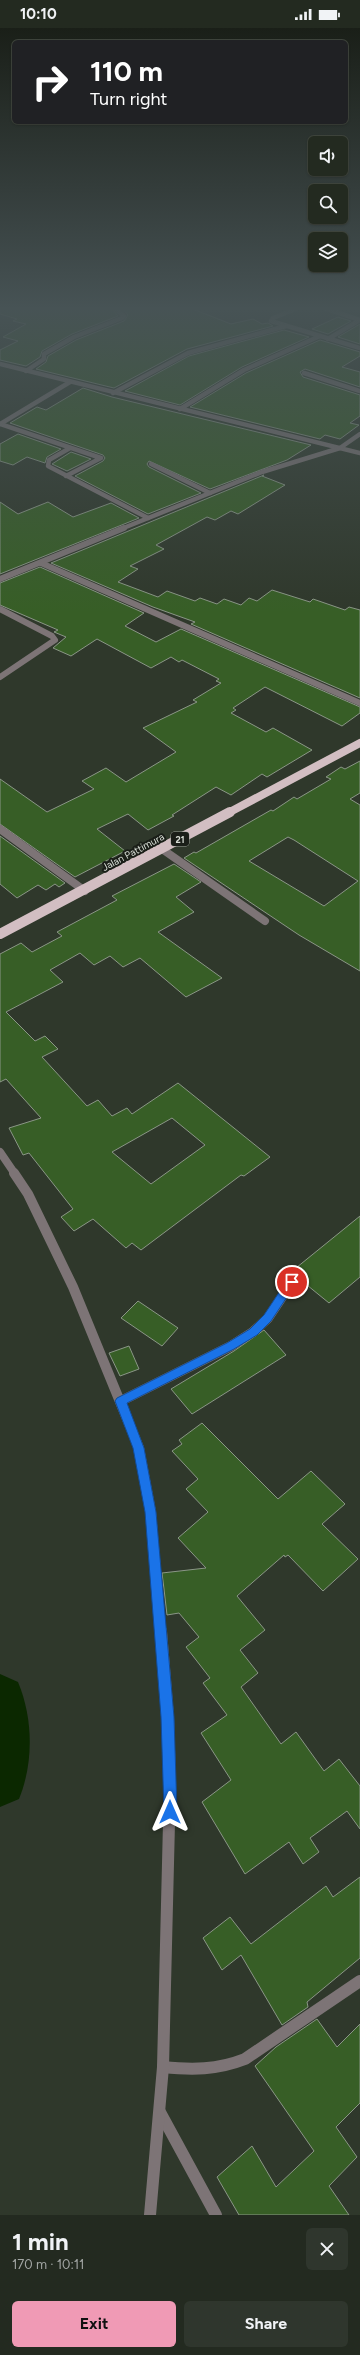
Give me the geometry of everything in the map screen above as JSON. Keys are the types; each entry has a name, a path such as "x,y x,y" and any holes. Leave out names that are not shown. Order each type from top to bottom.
{"highway":[{"name":"Jalan Pattimura","path":"0,934 85,891 360,743"}],"street":[{"path":"0,424 27,408"},
{"path":"176,408 360,453"},
{"path":"0,424 101,458 66,476"},
{"path":"0,580 280,465 340,448 360,434"},
{"path":"70,448 51,458 46,464 66,476 148,518"},
{"path":"151,464 210,493"},
{"path":"41,563 360,703"},
{"path":"0,609 52,636 55,640 0,677"},
{"path":"0,829 85,891"},
{"path":"162,849 265,921"},
{"path":"0,1152 28,1194 73,1287 139,1448 151,1512 168,1717 170,1827 163,2068 150,2215"},
{"path":"120,1401 231,1346 253,1332 268,1318 292,1282"},
{"path":"163,2068 199,2071 213,2070 240,2061 360,1980"},
{"path":"160,2112 216,2215"}],"building":[{"path":"35,408 46,410 49,408 158,408 311,445 287,460 210,489 149,461 147,464 149,467 201,493 148,514 75,476 103,461 105,458 103,455 10,423"},
{"path":"194,408 360,408 360,416 350,423 359,425 340,439 325,435 320,439"},
{"path":"18,434 61,449 47,457 45,463 27,457 13,465 0,461 0,444"},
{"path":"71,452 91,459 67,471 52,464"},
{"path":"264,475 262,476 285,485 238,514 231,511 215,520 207,517 156,545 164,549 130,566 138,569 118,582 158,597 167,591 195,601 200,598 217,604 224,599 241,605 249,598 257,601 272,590 310,602 313,599 345,610 349,607 360,610 360,698 191,624 195,622 153,607 51,563"},
{"path":"0,502 18,514 48,502 73,517 111,503 139,518 0,574"},
{"path":"40,567 144,613 125,626 156,642 181,629 360,707 360,713 342,726 265,687 233,708 236,710 231,713 266,732 273,728 312,750 267,777 262,774 231,795 216,787 172,815 174,816 148,830 128,814 97,829 125,851 75,877 0,824 0,779 47,812 94,789 82,781 106,768 126,782 176,752 143,728 197,702 193,700 221,683 216,681 219,679 182,660 179,662 171,657 151,668 97,639 71,656 53,648 66,637 54,632 58,630 0,605 0,583"},
{"path":"360,761 360,793 350,799 360,805 360,971 299,935 184,858 194,852 196,853 271,810 273,811 294,797 297,799 331,779 326,777 341,767 345,769","holes":["288,837 358,881 324,906 249,861"]},
{"path":"0,836 65,883 59,887 55,884 46,890 38,885 17,898 0,884"},
{"path":"174,864 201,882 176,897 194,912 158,932 222,978 186,997 140,958 123,967 110,956 94,965 80,953 50,970 63,982 6,1012 35,1041 45,1036 58,1049 42,1057 87,1106 98,1100 112,1116 127,1108 132,1114 178,1083 270,1157 244,1176 241,1175 141,1250 132,1243 126,1248 93,1219 74,1231 61,1217 73,1209 29,1153 23,1155 9,1128 41,1118 6,1079 0,1082 0,954 21,943 32,952 62,936 57,932 117,900 112,896","holes":["172,1118 205,1145 151,1184 112,1152"]},
{"path":"360,1216 360,1277 329,1303 291,1272"},
{"path":"138,1301 178,1328 162,1346 121,1318"},
{"path":"264,1330 286,1355 192,1414 171,1389 234,1351"},
{"path":"129,1346 139,1369 120,1376 109,1353"},
{"path":"202,1423 278,1499 311,1471 345,1504 322,1524 358,1559 323,1591 288,1555 285,1557 284,1555 237,1596 265,1630 240,1650 258,1673 241,1687 281,1744 296,1732 324,1771 339,1759 360,1786 360,1829 347,1811 310,1838 319,1852 303,1864 289,1842 245,1874 202,1802 231,1780 201,1733 227,1715 203,1683 210,1678 186,1647 199,1637 179,1613 167,1615 162,1573 206,1568 178,1538 208,1512 186,1489 198,1479 172,1451 182,1444 179,1440"},
{"path":"360,1877 360,1958 307,2002 308,2007 282,2025 241,1955 222,1970 203,1938 230,1917 251,1944 326,1886 333,1897"},
{"path":"317,2019 337,2047 360,2024 360,2103 336,2127 357,2157 329,2186 349,2215 239,2215 217,2177 252,2146 276,2187 314,2151 255,2066 276,2047"}],"waterway":[{"path":"0,1700 4,1728 0,1780"}],"route":[{"path":"170,1812 168,1717 151,1512 139,1448 120,1401 178,1374 231,1346 253,1332 268,1318 292,1282"}]}
